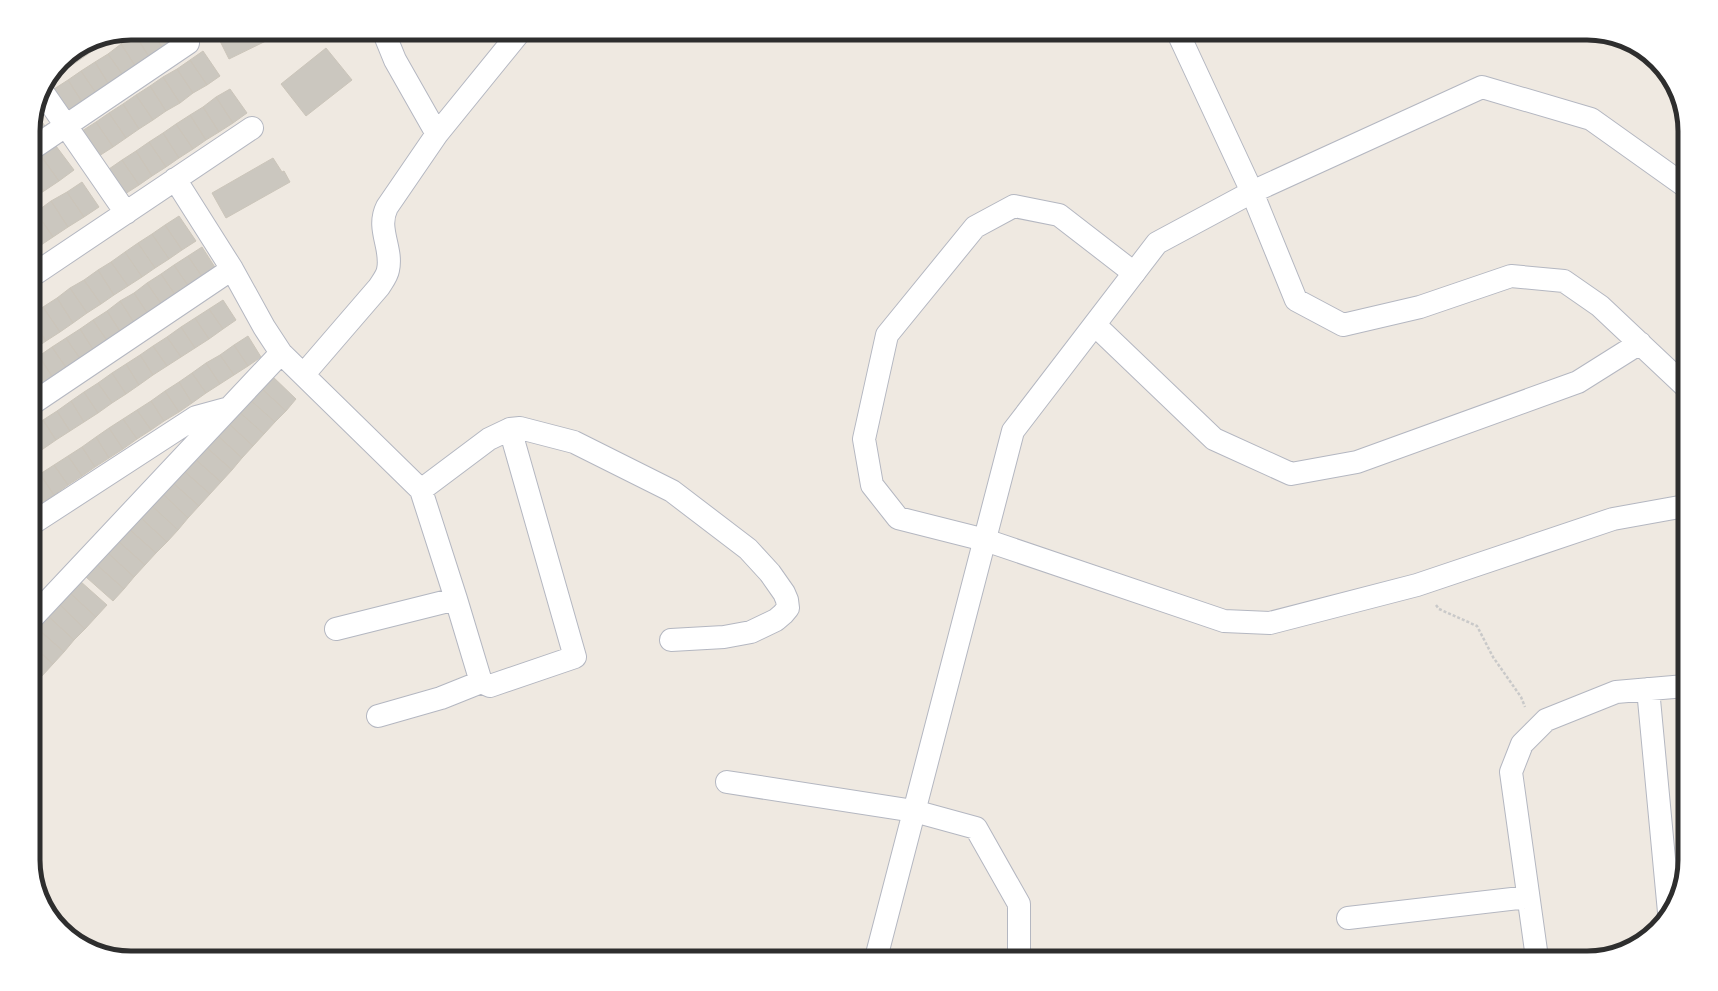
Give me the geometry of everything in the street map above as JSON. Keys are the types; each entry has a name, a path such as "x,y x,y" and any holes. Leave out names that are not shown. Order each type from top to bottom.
{"street":[{"path":"387,40 395,60 437,134"},
{"path":"304,374 379,287 388,271 389,259 382,221 383,215 437,134 508,40"},
{"path":"1181,40 1252,192 1296,300 1343,325 1420,307 1511,276 1564,280 1600,306 1678,379"},
{"path":"40,143 188,44"},
{"path":"878,951 1013,431 1157,243 1252,192 1482,87 1592,119 1678,181"},
{"path":"46,98 126,213"},
{"path":"40,270 252,128"},
{"path":"175,179 232,269 264,327 281,353 421,490 481,682"},
{"path":"1134,273 1059,215 1014,206 975,227 887,335 864,439 872,485 898,518 985,540 1224,621 1270,623 1417,585 1613,519 1678,507"},
{"path":"40,398 232,269"},
{"path":"1095,325 1214,439 1291,474 1357,462 1578,382 1640,343"},
{"path":"40,603 281,353"},
{"path":"40,518 196,417 229,408"},
{"path":"421,490 489,439 510,428 520,428 574,442 672,491 748,549 770,573 787,600 788,608 776,620 751,632 724,637 671,640"},
{"path":"378,716 442,698 481,682 490,686 502,683 575,657 510,428"},
{"path":"336,629 456,599"},
{"path":"1536,951 1511,772 1522,744 1546,720 1616,692 1678,687"},
{"path":"1648,689 1668,901"},
{"path":"727,782 914,811 976,828 1019,904 1019,951"},
{"path":"1348,918 1528,897"}],"path":[{"path":"1417,585 1439,609 1477,626 1493,657 1521,697 1535,731"}],"building":[{"path":"127,40 138,40 152,61 138,70 121,44"},
{"path":"138,40 157,40 165,52 152,61"},
{"path":"157,40 177,40 179,43 165,52"},
{"path":"220,40 268,40 229,59"},
{"path":"121,44 138,70 125,78 108,54"},
{"path":"100,46 88,54 86,52"},
{"path":"326,48 352,80 306,116 281,84"},
{"path":"203,51 220,76 207,85 190,60"},
{"path":"86,52 88,54 75,63 74,61"},
{"path":"108,54 125,78 111,88 95,62"},
{"path":"190,60 207,85 193,93 177,69"},
{"path":"74,61 75,63 64,70"},
{"path":"95,62 111,88 98,96 81,71"},
{"path":"177,69 193,93 180,103 163,77"},
{"path":"81,71 98,96 84,105 68,80"},
{"path":"163,77 180,103 166,111 150,86"},
{"path":"68,80 84,105 71,114 54,89"},
{"path":"150,86 166,111 153,120 136,95"},
{"path":"230,89 247,113 233,123 216,97"},
{"path":"136,95 153,120 139,129 123,104"},
{"path":"216,97 233,123 219,132 203,107"},
{"path":"123,104 139,129 126,138 109,113"},
{"path":"203,107 219,132 206,140 190,115"},
{"path":"109,113 126,138 113,147 96,122"},
{"path":"190,115 206,140 193,149 176,124"},
{"path":"41,120 48,131 40,136"},
{"path":"96,122 113,147 99,156 82,131"},
{"path":"176,124 193,149 179,158 163,133"},
{"path":"163,133 179,158 166,167 149,142"},
{"path":"149,142 166,167 152,176 136,151"},
{"path":"56,146 74,170 59,181 41,156"},
{"path":"136,151 152,176 139,185 122,160"},
{"path":"41,156 59,181 44,191 40,186"},
{"path":"273,158 282,172 284,171 290,182 226,218 212,193"},
{"path":"122,160 139,185 125,194 109,169"},
{"path":"82,182 99,207 84,217 67,192"},
{"path":"40,186 44,191 40,194"},
{"path":"67,192 84,217 68,227 51,201"},
{"path":"51,201 68,227 53,237 40,218 40,209"},
{"path":"179,216 196,241 182,250 165,225"},
{"path":"40,218 53,237 40,246"},
{"path":"165,225 182,250 169,259 152,234"},
{"path":"152,234 169,259 155,268 138,243"},
{"path":"138,243 155,268 142,277 125,252"},
{"path":"202,247 218,272 205,281 188,256"},
{"path":"125,252 142,277 128,286 111,262"},
{"path":"188,256 205,281 191,290 174,265"},
{"path":"111,262 128,286 114,295 98,270"},
{"path":"174,265 191,290 178,299 161,274"},
{"path":"98,270 114,295 101,304 84,280"},
{"path":"161,274 178,299 164,308 147,283"},
{"path":"84,280 101,304 87,313 70,288"},
{"path":"147,283 164,308 150,317 134,293"},
{"path":"70,288 87,313 73,323 57,298"},
{"path":"134,293 150,317 137,327 120,301"},
{"path":"57,298 73,323 60,332 43,307"},
{"path":"223,300 236,320 223,329 209,309"},
{"path":"120,301 137,327 123,336 107,311"},
{"path":"43,307 60,332 46,341 40,332 40,309"},
{"path":"209,309 223,329 209,339 195,318"},
{"path":"107,311 123,336 110,345 93,320"},
{"path":"195,318 209,339 195,348 181,327"},
{"path":"93,320 110,345 96,354 80,329"},
{"path":"181,327 195,348 181,357 167,337"},
{"path":"80,329 96,354 83,363 66,338"},
{"path":"40,332 46,341 40,345"},
{"path":"248,336 261,357 248,366 234,345"},
{"path":"167,337 181,357 167,366 153,346"},
{"path":"66,338 83,363 69,372 52,347"},
{"path":"234,345 248,366 234,375 220,355"},
{"path":"153,346 167,366 153,375 140,355"},
{"path":"52,347 69,372 55,381 40,355"},
{"path":"140,355 153,375 139,385 126,364"},
{"path":"220,355 234,375 220,384 206,363"},
{"path":"40,358 55,381 42,390 40,387"},
{"path":"206,363 220,384 206,393 192,373"},
{"path":"126,364 139,385 126,394 112,373"},
{"path":"112,373 126,394 112,403 98,383"},
{"path":"192,373 206,393 192,403 179,382"},
{"path":"270,374 296,399 286,411 259,386"},
{"path":"179,382 192,403 179,412 165,391"},
{"path":"98,383 112,403 98,413 84,392"},
{"path":"259,386 286,411 275,422 248,398"},
{"path":"165,391 179,412 164,421 151,401"},
{"path":"84,392 98,413 84,422 71,401"},
{"path":"248,398 275,422 264,434 237,410"},
{"path":"71,401 84,422 70,431 57,411"},
{"path":"151,401 164,421 151,430 137,410"},
{"path":"137,410 151,430 137,439 123,419"},
{"path":"237,410 264,434 253,446 227,422"},
{"path":"57,411 70,431 56,440 43,420"},
{"path":"123,419 137,439 123,449 109,428"},
{"path":"43,420 56,440 43,449 40,445 40,422"},
{"path":"227,422 253,446 242,458 216,434"},
{"path":"109,428 123,449 109,458 96,437"},
{"path":"216,434 242,458 232,470 205,446"},
{"path":"96,437 109,458 95,467 82,447"},
{"path":"205,446 232,470 221,482 194,458"},
{"path":"82,447 95,467 82,476 68,456"},
{"path":"68,456 82,476 68,485 54,465"},
{"path":"194,458 221,482 210,494 183,470"},
{"path":"54,465 68,485 54,495 40,474"},
{"path":"183,470 210,494 199,506 172,482"},
{"path":"40,474 54,495 40,504"},
{"path":"172,482 199,506 188,518 162,493"},
{"path":"162,493 188,518 178,530 151,505"},
{"path":"151,505 178,530 167,542 140,517"},
{"path":"140,517 167,542 156,553 129,529"},
{"path":"129,529 156,553 145,565 118,541"},
{"path":"118,541 145,565 134,577 108,553"},
{"path":"108,553 134,577 124,589 97,565"},
{"path":"97,565 124,589 113,601 86,577"},
{"path":"80,581 107,605 96,617 70,593"},
{"path":"70,593 96,617 85,629 59,604"},
{"path":"59,604 85,629 74,640 48,616"},
{"path":"48,616 74,640 64,652 40,631 40,625"},
{"path":"40,631 64,652 53,664 40,652"},
{"path":"40,652 53,664 42,676 40,674"}]}
